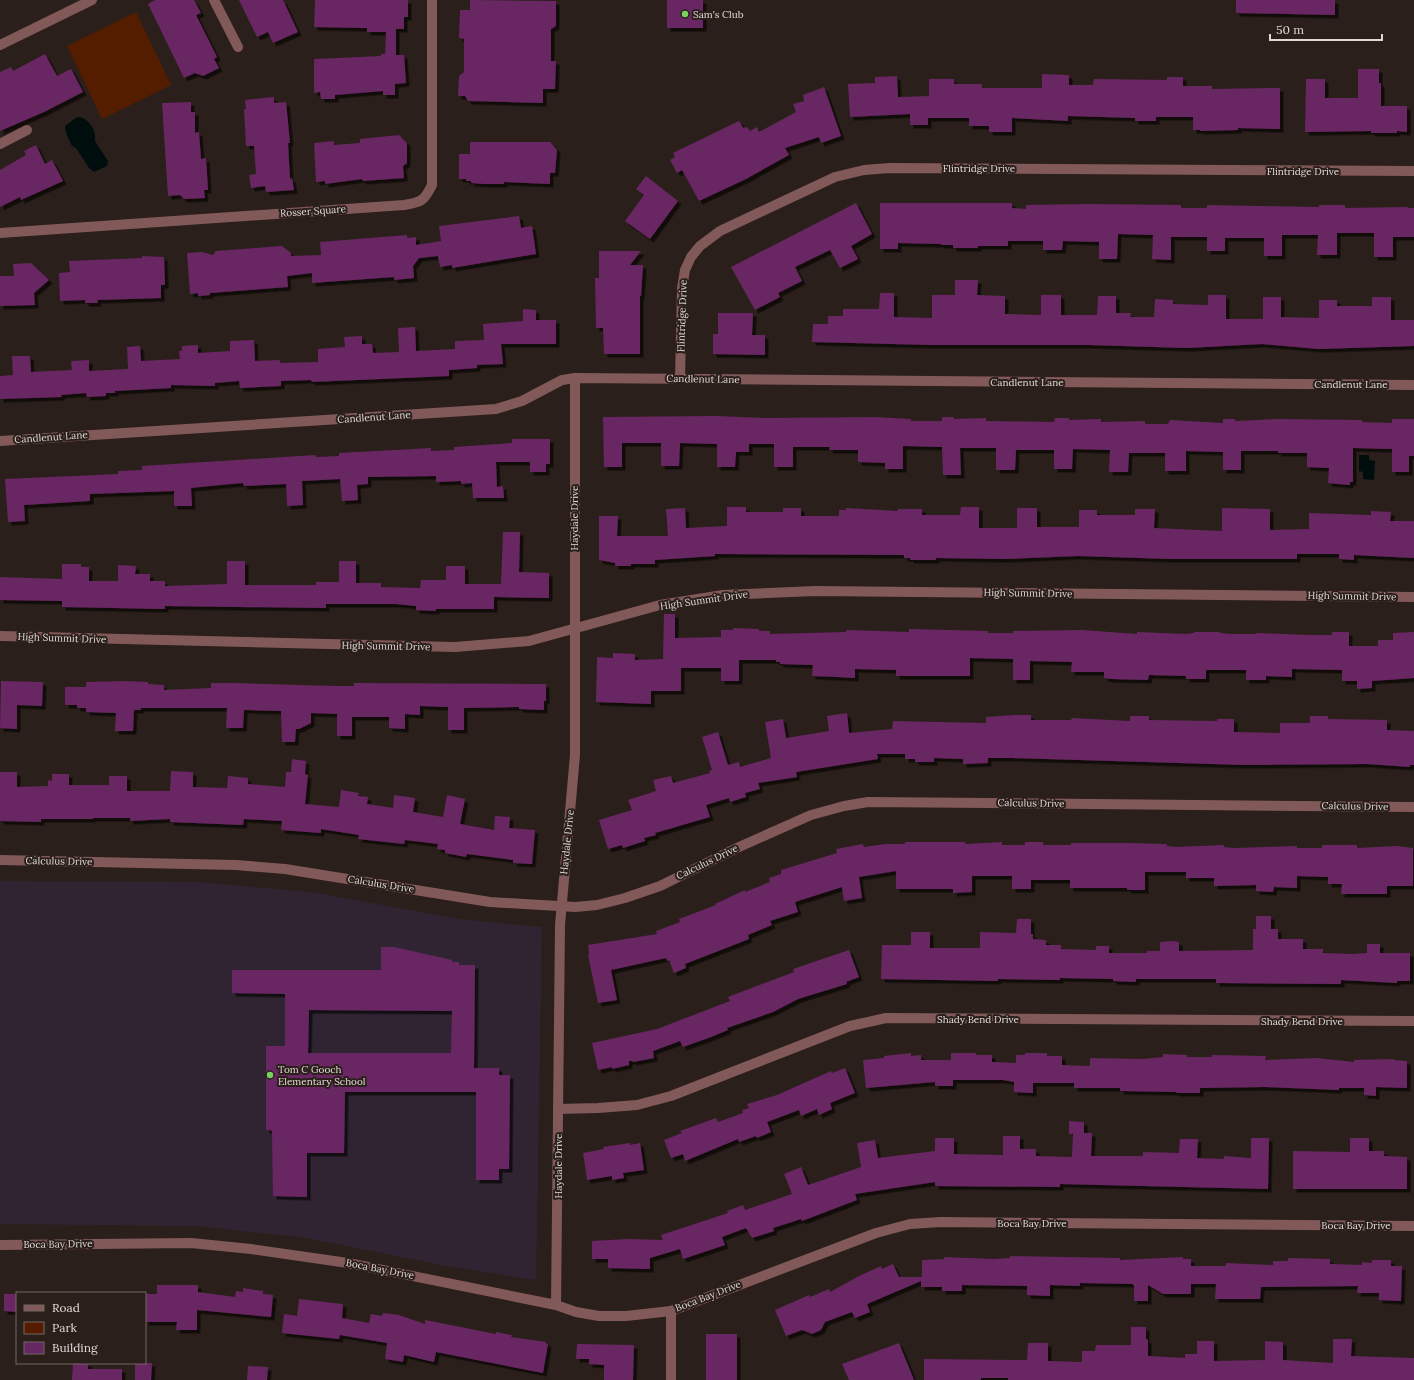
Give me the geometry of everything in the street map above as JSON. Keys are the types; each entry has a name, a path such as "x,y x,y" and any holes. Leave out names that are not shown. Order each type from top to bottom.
{"street":[{"path":"0,45 92,0"},
{"path":"214,0 238,47"},
{"name":"Rosser Square","path":"0,233 420,203 432,185 432,0"},
{"path":"0,144 27,130"},
{"name":"Flintridge Drive","path":"680,378 682,288 685,270 691,257 700,246 720,231 835,177 864,170 890,168 1414,171"},
{"name":"Candlenut Lane","path":"0,441 496,409 522,401 562,380 575,378 1414,385"},
{"name":"Haydale Drive","path":"556,1305 561,907 575,755 575,378"},
{"name":"High Summit Drive","path":"0,636 455,647 530,641 660,605 723,595 767,592 830,591 1414,597"},
{"name":"Calculus Drive","path":"0,860 236,865 278,868 490,902 561,907 597,905 625,898 660,886 739,847 811,815 844,806 868,802 1414,807"},
{"name":"Shady Bend Drive","path":"558,1109 637,1105 671,1096 850,1026 886,1018 1414,1021"},
{"name":"Boca Bay Drive","path":"0,1245 191,1243 251,1249 348,1262 556,1305 576,1312 599,1316 626,1316 671,1310 876,1233 910,1224 948,1222 1414,1226"},
{"path":"671,1310 671,1380"}],"shaded area":[{"path":"77,117 85,119 91,125 95,133 95,141 108,161 107,166 94,172 89,168 76,148 72,146 66,133 65,126"},
{"path":"1359,455 1369,455 1369,460 1375,461 1374,480 1363,479 1363,472 1359,471"},
{"name":"Tom C Gooch Elementary School","path":"0,881 199,882 311,892 460,919 542,927 536,1280 452,1267 307,1238 196,1226 0,1224"}],"green space":[{"path":"136,12 171,85 102,119 67,46"}],"building":[{"path":"155,0 194,0 201,13 196,15 217,57 214,59 219,68 203,76 195,73 184,78 148,4"},
{"path":"239,0 283,0 298,32 273,43 268,32 257,37"},
{"path":"315,0 408,0 408,17 404,17 404,29 396,29 396,55 404,55 406,83 395,84 395,95 383,95 383,91 335,95 335,99 321,99 320,92 314,93 314,59 381,56 381,54 385,54 386,32 367,32 367,28 314,27"},
{"path":"470,0 556,1 556,26 551,29 551,61 556,61 555,89 543,89 543,103 468,101 465,96 458,96 459,76 464,72 464,39 459,38 460,10 470,10"},
{"name":"Sam's Club","path":"667,0 703,0 703,28 667,28"},
{"path":"1236,0 1335,0 1335,15 1236,13"},
{"path":"45,54 57,76 71,69 83,92 44,112 0,131 0,72 11,67 13,71"},
{"path":"1358,69 1379,69 1379,83 1381,83 1381,106 1407,106 1407,132 1305,132 1306,79 1325,79 1325,98 1358,98"},
{"path":"1042,74 1069,75 1069,85 1093,85 1094,79 1167,80 1167,77 1183,77 1183,86 1212,86 1212,89 1280,88 1280,129 1238,128 1238,130 1200,131 1193,130 1193,117 1156,117 1156,121 1135,121 1135,118 1068,116 1068,121 1012,118 1012,132 989,132 989,126 969,126 969,118 928,118 928,125 910,125 910,114 850,117 848,84 875,83 875,77 897,76 898,97 929,96 929,79 954,79 954,84 982,84 982,88 1042,88"},
{"path":"824,87 841,136 821,143 819,137 785,148 789,155 746,179 699,201 682,170 677,173 670,160 675,157 673,153 739,121 743,128 747,127 750,131 757,127 759,132 796,112 793,104 804,101 803,95"},
{"path":"274,97 274,103 286,102 290,143 288,143 290,179 292,178 294,190 266,192 265,186 251,188 249,175 256,174 254,146 246,146 244,109 246,109 245,100"},
{"path":"191,102 191,112 195,112 195,133 199,132 201,159 206,158 208,190 204,190 205,198 184,199 180,195 168,196 162,103"},
{"path":"399,135 407,143 407,163 403,166 404,178 363,181 362,179 325,184 325,181 316,182 314,143 334,141 334,145 360,143 360,139"},
{"path":"470,142 550,142 557,150 555,173 550,173 550,184 504,182 504,184 484,184 471,183 471,181 466,181 466,179 459,179 459,154 470,154"},
{"path":"36,145 45,164 52,160 63,181 21,200 20,197 0,207 0,170 26,155 24,151"},
{"path":"646,176 678,201 650,239 625,221 644,195 636,189"},
{"path":"856,203 872,234 851,246 858,259 840,268 830,250 795,267 802,281 778,293 780,297 755,310 731,267"},
{"path":"880,203 1012,203 1012,208 1026,209 1026,205 1089,204 1181,205 1181,208 1207,208 1207,205 1319,207 1319,205 1345,205 1345,208 1408,207 1414,208 1414,237 1393,237 1393,257 1374,257 1374,233 1337,233 1337,255 1317,255 1318,235 1282,235 1282,256 1264,256 1264,238 1225,238 1225,251 1207,251 1207,237 1171,237 1171,260 1152,259 1153,235 1118,234 1117,259 1099,259 1099,242 1063,241 1062,250 1043,250 1043,241 1008,241 1008,246 978,246 978,248 953,248 953,245 941,244 898,243 898,249 880,249"},
{"path":"519,216 521,228 532,226 536,254 452,268 452,265 440,267 438,256 419,258 413,266 414,278 394,280 394,277 312,283 312,273 287,276 288,287 210,293 210,295 198,296 198,293 190,294 187,253 202,252 213,255 216,251 282,246 291,253 291,256 321,255 320,242 407,235 407,238 416,237 416,245 441,241 439,226"},
{"path":"599,251 641,251 630,265 643,265 640,296 640,354 604,354 603,328 596,328 595,278 599,278"},
{"path":"142,256 164,257 165,285 161,285 161,298 97,300 98,303 85,303 85,300 60,301 59,273 70,272 69,261 142,258"},
{"path":"31,263 49,280 34,293 35,305 0,306 0,276 14,276 13,264"},
{"path":"955,280 978,280 977,295 1005,296 1005,314 1041,315 1041,295 1061,295 1061,315 1097,315 1098,296 1116,296 1116,313 1131,313 1130,317 1154,317 1155,299 1173,300 1173,304 1208,305 1208,295 1226,295 1226,319 1263,319 1263,297 1281,297 1281,317 1319,318 1319,300 1337,300 1337,306 1372,306 1372,297 1391,297 1391,320 1414,320 1414,346 1319,349 1262,344 1187,348 1089,345 932,345 812,342 813,324 828,324 828,316 843,316 843,309 879,309 880,293 894,293 894,317 932,318 932,295 955,295"},
{"path":"523,309 536,310 536,320 556,320 556,344 501,344 503,364 477,365 477,368 449,370 449,376 312,382 311,380 281,381 281,386 240,388 239,381 215,383 215,386 171,385 171,388 115,391 115,393 106,393 106,396 87,397 86,393 61,395 62,397 0,399 0,376 13,375 12,356 30,356 31,372 72,370 71,361 89,360 89,371 128,369 127,347 140,346 141,361 180,359 179,351 182,351 182,346 198,345 198,353 230,351 230,341 254,340 255,361 280,360 280,363 318,362 318,349 345,347 344,337 362,336 362,344 372,344 373,353 399,352 398,328 415,327 416,351 455,349 455,341 484,340 483,324 523,321"},
{"path":"718,313 753,313 752,335 765,335 765,355 713,354 713,334 718,334"},
{"path":"717,416 765,418 876,417 911,419 911,421 942,421 942,417 954,417 954,419 986,418 986,421 1054,422 1055,418 1069,418 1069,420 1101,419 1101,422 1145,421 1145,424 1168,424 1170,420 1223,423 1223,419 1235,419 1235,421 1277,419 1362,420 1362,422 1392,423 1392,419 1414,419 1414,456 1409,456 1409,472 1392,472 1392,449 1353,448 1353,482 1350,482 1350,485 1328,483 1329,468 1307,467 1307,453 1278,453 1278,451 1241,451 1241,470 1223,470 1223,452 1186,451 1186,471 1165,471 1165,453 1129,453 1128,472 1109,472 1110,450 1073,449 1072,469 1054,469 1054,450 1016,450 1015,470 996,470 996,448 960,448 961,475 943,475 942,447 903,446 903,469 885,469 885,463 858,462 858,450 829,450 830,447 793,447 793,467 774,467 774,444 749,444 749,452 736,452 735,467 717,467 717,444 680,443 679,466 661,466 661,443 622,443 622,467 604,467 603,417"},
{"path":"512,439 550,439 550,464 546,464 546,472 530,472 530,462 496,462 497,487 503,486 504,498 473,498 472,483 461,484 461,481 436,482 436,476 368,477 368,484 357,485 358,500 342,501 340,479 302,481 303,505 287,506 286,484 244,486 243,483 191,488 192,506 174,506 174,491 90,494 90,501 24,505 25,521 8,522 5,479 118,474 118,471 142,470 142,466 315,455 316,457 339,456 339,453 431,448 431,451 454,450 454,447 512,443"},
{"path":"727,507 746,507 746,512 783,512 783,508 801,508 801,516 839,516 839,510 846,510 846,508 898,511 898,509 922,509 922,515 960,515 961,507 979,507 979,528 1017,528 1017,508 1037,508 1037,527 1079,527 1079,510 1097,510 1097,515 1135,515 1135,509 1155,509 1154,528 1222,531 1222,508 1270,509 1270,530 1309,529 1309,513 1371,515 1371,511 1391,512 1390,521 1414,521 1414,558 1354,555 1354,560 1339,559 1339,554 1297,554 1297,559 1171,559 1078,556 1004,559 936,558 936,560 910,560 910,558 904,558 904,555 715,554 715,556 655,560 655,564 631,564 631,566 615,566 615,563 599,560 599,516 618,516 617,536 668,536 666,509 685,508 686,528 727,526"},
{"path":"503,532 520,532 519,572 549,573 549,598 494,597 494,609 436,609 436,611 416,610 416,606 396,604 326,604 326,608 165,606 165,609 62,607 62,601 0,600 0,577 62,579 62,564 81,564 81,567 89,567 89,581 118,581 118,565 136,566 135,574 150,574 150,581 165,581 165,586 227,584 227,561 245,561 245,585 316,585 316,582 339,582 339,561 356,561 356,583 381,583 381,587 420,588 421,580 446,580 446,566 465,566 465,584 501,584"},
{"path":"664,614 675,614 675,638 721,637 721,630 733,630 733,628 759,629 759,631 770,631 770,634 846,632 846,630 909,632 909,629 988,631 988,633 1013,633 1013,631 1082,630 1137,634 1137,632 1186,634 1194,632 1220,632 1232,634 1256,633 1332,635 1332,632 1349,632 1349,646 1378,646 1378,640 1393,640 1393,633 1414,632 1414,678 1372,681 1372,688 1357,689 1357,681 1342,681 1342,670 1292,669 1292,677 1266,676 1266,680 1246,680 1246,670 1206,670 1206,679 1186,679 1186,676 1149,675 1148,680 1111,679 1104,678 1104,672 1071,672 1072,662 1030,661 1030,680 1013,680 1013,659 970,658 970,676 896,676 896,670 855,669 855,678 812,676 813,665 780,664 780,662 776,662 776,660 739,660 739,681 721,681 721,668 681,668 681,691 651,691 651,704 596,702 597,657 613,658 613,653 635,654 635,660 663,659"},
{"path":"1,681 43,682 42,706 17,705 17,729 0,728"},
{"path":"86,682 148,682 148,684 164,685 164,690 211,688 211,683 335,686 354,686 354,683 546,684 546,701 544,701 544,710 519,709 519,707 464,708 464,730 448,730 448,707 420,706 420,715 405,714 405,729 389,728 389,717 352,717 352,736 337,736 337,714 311,713 311,723 296,729 295,742 282,742 281,711 244,710 243,728 226,728 227,708 141,708 141,710 134,710 133,731 115,731 116,713 86,712 86,708 77,708 77,705 65,705 65,687 86,687"},
{"path":"847,713 849,733 892,729 893,721 986,723 986,717 1014,715 1031,715 1031,720 1071,720 1072,718 1130,721 1130,716 1149,716 1149,720 1217,721 1217,719 1234,719 1234,732 1280,733 1280,723 1310,723 1310,716 1328,716 1328,719 1387,720 1387,730 1414,731 1414,765 1410,765 1410,767 1367,764 1245,765 1013,758 988,758 988,763 963,764 963,759 934,758 934,762 915,762 915,759 905,759 905,754 877,754 878,759 796,772 797,777 758,783 760,789 745,793 746,797 730,802 729,798 706,805 710,817 655,833 656,835 644,838 645,841 623,848 622,845 608,849 599,820 632,810 628,800 656,791 653,780 671,776 673,783 710,773 709,771 712,770 702,737 718,732 728,765 739,762 740,767 771,758 765,722 783,719 786,738 829,731 827,716"},
{"path":"292,759 306,761 305,774 308,775 305,804 339,807 341,790 359,793 358,796 368,797 367,804 393,808 394,795 415,798 413,812 443,817 447,795 465,799 460,824 494,830 495,816 510,817 509,828 535,830 532,864 513,863 513,860 467,854 466,857 445,853 445,850 437,849 438,844 405,840 404,844 358,839 359,835 321,829 321,833 281,830 282,821 244,819 243,825 170,822 170,819 130,821 130,818 41,819 41,822 0,821 0,772 17,772 17,787 48,786 48,780 52,781 52,774 69,774 69,785 109,785 109,776 127,776 127,791 170,791 171,771 193,772 193,787 227,788 228,776 248,778 248,784 285,787 286,772 291,772"},
{"path":"905,842 965,842 965,844 1002,842 1002,845 1025,845 1025,842 1043,842 1043,845 1071,845 1071,843 1128,843 1167,844 1167,846 1176,847 1224,845 1224,847 1235,848 1297,846 1297,848 1322,848 1322,845 1357,845 1357,848 1398,846 1413,848 1413,886 1387,886 1387,894 1341,894 1342,884 1328,884 1328,877 1297,876 1297,888 1274,887 1273,892 1256,891 1256,885 1214,886 1214,878 1186,878 1186,872 1145,872 1145,890 1127,890 1127,888 1070,888 1070,880 1031,880 1031,889 1012,889 1012,876 972,876 972,892 953,893 953,889 896,889 896,871 859,877 862,898 844,901 842,887 795,902 798,912 770,921 772,925 748,935 749,939 685,964 686,968 674,973 669,960 667,961 666,958 611,970 617,1000 598,1003 588,955 588,945 657,934 656,931 680,922 679,919 716,905 715,904 745,890 745,892 770,882 769,878 781,874 781,870 837,853 836,849 863,844 864,847 885,844 905,844"},
{"path":"1256,916 1271,916 1271,929 1278,929 1278,939 1303,939 1303,949 1323,949 1323,953 1352,954 1367,953 1367,944 1380,944 1380,953 1410,953 1410,981 1397,981 1397,983 1341,980 1341,984 1216,983 1216,979 1136,979 1136,982 1113,981 1113,979 1060,978 1060,980 998,979 998,981 881,979 882,945 911,945 911,932 930,932 930,948 980,948 980,932 1016,933 1017,919 1031,919 1031,934 1033,934 1033,939 1046,940 1046,945 1061,945 1061,949 1096,950 1096,946 1109,946 1109,953 1147,953 1147,951 1160,951 1160,942 1173,941 1179,942 1179,951 1253,950 1253,929 1256,929"},
{"path":"381,947 394,947 452,960 452,962 459,962 459,965 475,965 474,1068 499,1068 499,1075 510,1075 509,1169 499,1169 499,1180 476,1180 476,1092 345,1092 344,1153 307,1153 307,1197 273,1196 272,1132 271,1130 266,1130 266,1046 285,1046 285,994 232,993 232,970 381,970","holes":["309,1010 452,1011 451,1053 308,1053"]},
{"path":"849,950 859,977 846,982 847,984 798,999 773,1012 727,1028 728,1030 683,1047 680,1041 653,1051 654,1058 633,1062 629,1061 629,1065 612,1069 612,1067 598,1070 592,1043 657,1029 730,1001 728,997 794,972 793,969"},
{"path":"911,1053 911,1056 921,1055 921,1060 951,1060 951,1053 976,1053 976,1055 992,1055 992,1062 1016,1063 1016,1055 1025,1055 1025,1053 1047,1053 1047,1056 1062,1056 1062,1065 1090,1066 1090,1058 1143,1059 1163,1057 1163,1054 1187,1055 1187,1057 1212,1057 1212,1055 1266,1056 1265,1060 1317,1058 1354,1062 1354,1060 1394,1059 1407,1061 1407,1088 1376,1087 1376,1096 1364,1095 1364,1088 1339,1088 1339,1090 1265,1087 1200,1088 1200,1093 1177,1093 1120,1091 1120,1088 1074,1088 1074,1083 1033,1083 1033,1093 1014,1092 1014,1082 1003,1080 953,1080 953,1086 935,1086 935,1082 866,1088 863,1060"},
{"path":"845,1068 855,1093 830,1103 832,1109 819,1115 817,1109 801,1116 799,1110 767,1122 771,1132 757,1138 756,1136 739,1142 738,1139 685,1161 683,1154 671,1158 664,1140 682,1133 680,1131 716,1118 718,1122 743,1113 742,1110 749,1108 747,1104 777,1095 831,1071 832,1073"},
{"path":"1069,1121 1084,1122 1084,1133 1092,1133 1091,1156 1143,1156 1143,1152 1179,1153 1180,1139 1198,1139 1197,1158 1224,1159 1224,1156 1251,1158 1251,1138 1269,1138 1268,1189 1060,1184 1060,1187 935,1186 935,1182 855,1194 857,1200 802,1221 801,1219 773,1228 774,1231 752,1238 746,1228 722,1237 725,1245 683,1259 680,1249 650,1258 650,1269 608,1268 608,1259 592,1259 592,1241 627,1239 663,1240 661,1235 728,1213 727,1211 743,1205 745,1210 792,1194 784,1174 801,1167 808,1185 861,1167 857,1143 875,1140 878,1158 935,1151 935,1138 954,1138 954,1154 1003,1155 1003,1136 1020,1136 1020,1149 1036,1149 1036,1156 1072,1157 1073,1134 1069,1134"},
{"path":"1350,1138 1369,1138 1369,1151 1384,1151 1384,1156 1407,1157 1407,1189 1293,1189 1293,1151 1350,1152"},
{"path":"630,1143 630,1145 640,1143 644,1170 623,1173 624,1178 612,1180 612,1176 587,1180 583,1153 604,1149 603,1147"},
{"path":"1010,1256 1120,1258 1120,1260 1183,1257 1183,1259 1191,1259 1191,1266 1226,1266 1226,1263 1273,1265 1273,1261 1288,1261 1288,1258 1330,1259 1330,1264 1362,1265 1362,1262 1372,1263 1372,1260 1391,1260 1391,1266 1402,1266 1401,1301 1379,1300 1379,1293 1357,1293 1358,1286 1261,1287 1260,1299 1215,1299 1216,1284 1191,1284 1191,1294 1163,1294 1148,1285 1148,1301 1134,1301 1133,1284 1080,1283 1080,1286 1050,1285 1050,1296 1027,1295 1027,1286 962,1285 962,1291 942,1291 942,1287 921,1287 921,1281 867,1304 870,1312 855,1318 852,1312 825,1322 821,1330 812,1334 802,1330 786,1336 775,1310 809,1295 810,1297 829,1289 830,1292 881,1266 882,1269 893,1264 899,1277 922,1277 922,1260 944,1259 944,1257 993,1259 1010,1258"},
{"path":"157,1285 198,1285 198,1292 235,1297 236,1291 243,1292 243,1288 263,1291 263,1294 273,1295 271,1317 197,1310 197,1330 176,1330 177,1322 146,1322 146,1294 157,1294"},
{"path":"4,1294 16,1294 16,1312 4,1311"},
{"path":"299,1299 343,1304 342,1318 369,1323 371,1314 382,1316 383,1313 399,1315 425,1324 425,1320 496,1334 496,1332 512,1335 511,1337 546,1342 546,1344 548,1344 543,1373 436,1352 434,1362 404,1355 403,1362 385,1359 387,1343 340,1335 339,1339 282,1333 284,1314 297,1316"},
{"path":"1131,1327 1146,1327 1148,1356 1185,1358 1185,1354 1197,1354 1197,1341 1214,1341 1214,1361 1265,1360 1265,1341 1283,1342 1283,1360 1333,1363 1333,1339 1352,1339 1351,1356 1414,1358 1414,1380 1008,1380 1008,1378 981,1378 981,1380 924,1380 924,1359 1027,1360 1028,1343 1048,1343 1048,1361 1082,1362 1082,1351 1095,1351 1096,1345 1131,1345"},
{"path":"706,1334 737,1334 737,1380 706,1380"},
{"path":"899,1343 914,1380 849,1380 842,1364"},
{"path":"577,1344 634,1345 633,1380 604,1380 604,1365 589,1364 589,1359 576,1359"},
{"path":"152,1363 151,1380 135,1380 135,1364"},
{"path":"73,1364 88,1364 88,1369 122,1369 122,1380 72,1380"},
{"path":"248,1366 268,1367 267,1380 247,1380"}],"place":[{"name":"Sam's Club","path":"685,14"},
{"name":"Tom C Gooch Elementary School","path":"270,1075"}]}
